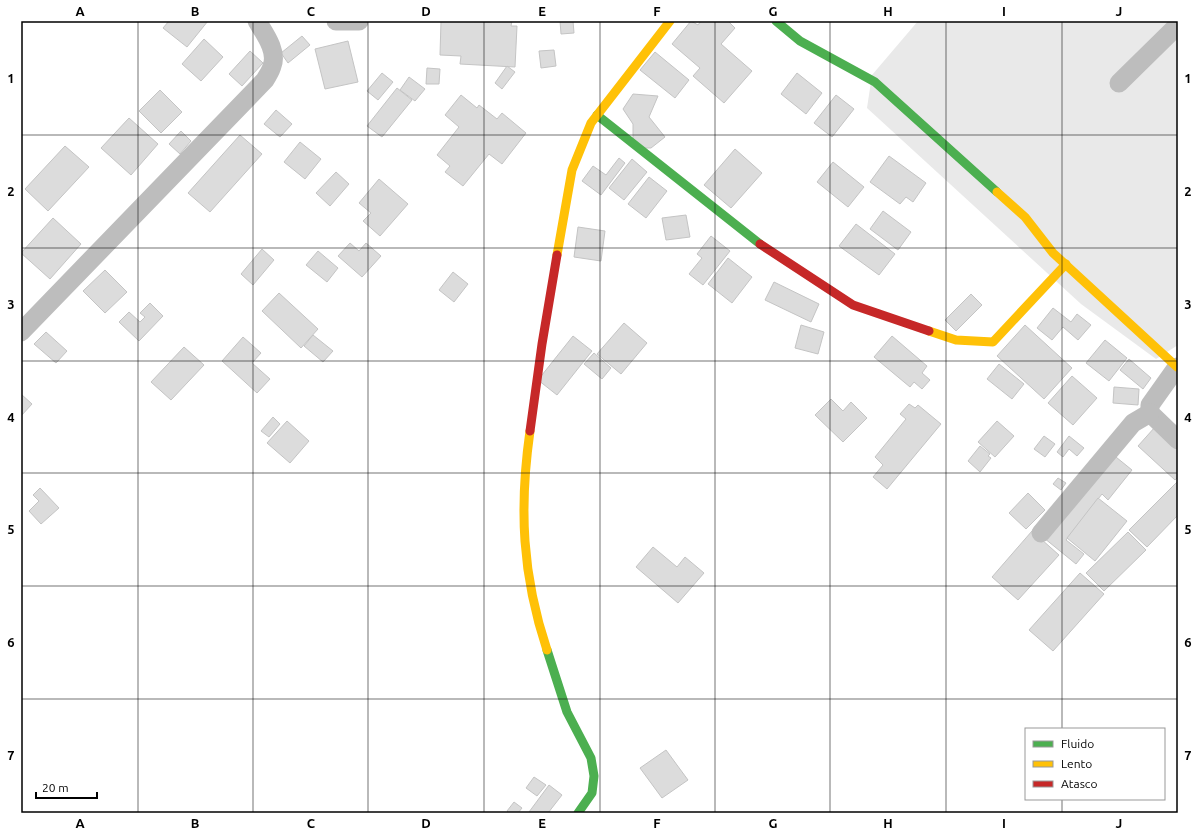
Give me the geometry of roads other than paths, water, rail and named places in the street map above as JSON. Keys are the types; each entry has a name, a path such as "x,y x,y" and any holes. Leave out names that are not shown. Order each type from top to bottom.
{"street":[{"path":"21,332 265,80 273,65 273,52 257,21"},
{"path":"336,21 359,21"},
{"path":"578,813 592,793 594,776 591,758 567,712 539,627 528,577 524,529 524,475 542,344 572,170 591,123 670,21"},
{"path":"776,21 800,41 875,82 1025,217 1053,253 1177,366 1150,405 1150,413 1178,440"},
{"path":"1119,83 1178,25"},
{"path":"597,115 767,250 853,305 956,340 993,342 1066,264"},
{"path":"1041,533 1133,423 1150,413"}]}
